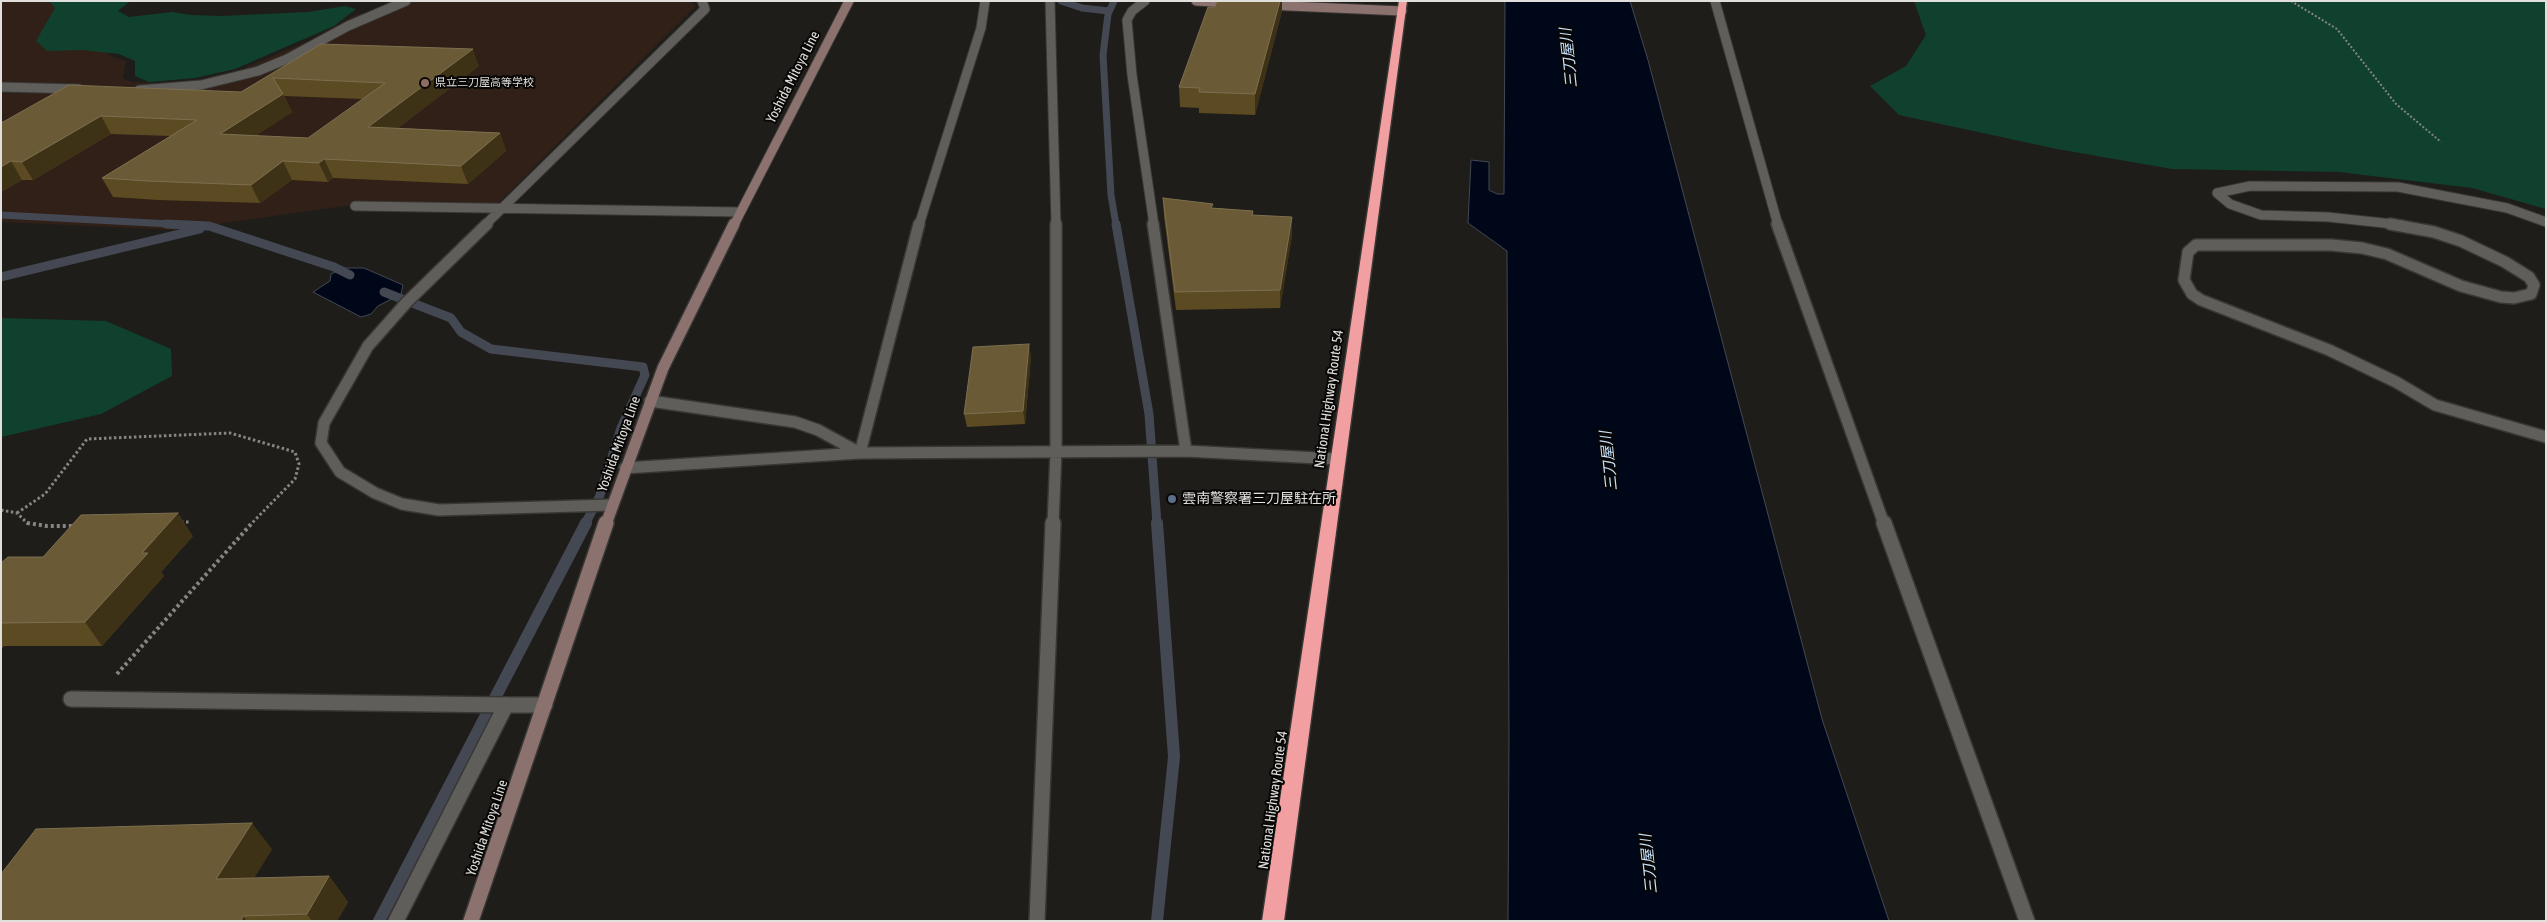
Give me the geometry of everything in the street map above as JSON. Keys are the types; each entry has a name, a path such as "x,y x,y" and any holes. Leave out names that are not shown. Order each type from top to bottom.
{"highway":[{"name":"National Highway Route 54","path":"1273,921 1402,6"}],"main road":[{"name":"Yoshida Mitoya Line","path":"471,921 612,505 663,368 740,212 849,1"},
{"path":"1196,1 1245,4"},
{"path":"1254,4 1402,6"}],"street":[{"path":"127,90 201,85 258,71 287,59 348,26 406,1"},
{"path":"612,505 439,510 402,504 375,493 340,472 320,443 324,423 368,346 406,304 634,76 705,9 702,1"},
{"path":"860,453 927,193 981,28 985,1"},
{"path":"1037,921 1056,452 1056,208 1050,1"},
{"path":"1144,1 1132,11 1127,20 1186,451"},
{"path":"1715,1 1780,233 2027,921"},
{"path":"1,88 91,90"},
{"path":"2546,222 2507,208 2412,189 2250,186 2224,190 2217,194 2230,204 2261,215 2328,217 2402,225 2434,232 2461,241 2505,262 2529,277 2534,285 2531,294 2514,298 2501,297 2461,286 2419,266 2387,254 2362,248 2331,245 2196,245 2188,252 2184,280 2186,287 2201,300 2329,350 2396,382 2435,405 2546,437"},
{"path":"355,206 740,212"},
{"path":"650,401 794,422 818,430 860,453"},
{"path":"625,468 860,453 1186,451 1337,459"},
{"path":"71,699 545,705"},
{"path":"396,921 506,705"}],"path":[{"path":"2291,1 2337,29 2396,104 2440,142"},
{"path":"17,513 45,494 87,439 230,433 295,452 299,464 295,479 248,527 94,700"},
{"path":"1,510 17,513 28,524 76,526"},
{"path":"171,523 190,522"}],"shaded area":[{"path":"1,1 68,1 110,56 126,61 123,78 132,82 159,83 198,80 242,69 310,40 355,15 417,1 690,1 696,6 497,204 373,202 175,230 1,222"}],"green space":[{"path":"49,1 130,1 118,11 129,17 172,12 220,16 308,12 345,6 356,9 334,26 235,69 195,78 149,82 135,76 135,61 119,54 83,50 47,51 36,41 55,8"},
{"path":"1914,1 2546,1 2546,209 2472,188 2339,172 2172,169 2057,149 1899,115 1870,86 1906,66 1926,35"},
{"path":"1,318 106,321 171,349 172,376 101,414 1,437"}],"water":[{"name":"三刀屋川","path":"1505,1 1630,1 1648,60 1822,719 1889,921 1508,921 1507,251 1468,223 1471,160 1489,162 1489,190 1497,194 1504,194"},
{"path":"344,268 364,268 403,285 401,294 378,306 371,314 361,317 313,292 330,281 331,274"}],"building":[{"path":"1217,1 1280,1 1255,94 1199,92 1200,88 1179,87 1208,7 1215,7"},
{"path":"321,44 473,49 368,127 500,133 461,166 324,159 319,163 283,161 251,185 147,181 102,178 197,120 101,116 22,162 11,161 1,167 1,122 69,85 241,92","holes":["273,78 385,83 308,138 220,134 283,94"]},
{"path":"1163,198 1213,204 1211,208 1253,211 1252,215 1292,217 1280,290 1175,292"},
{"path":"1029,344 1023,411 964,414 973,347"},
{"path":"178,513 142,553 148,553 85,622 1,623 1,563 8,557 43,557 81,515"},
{"path":"252,823 216,879 329,876 307,914 243,916 241,921 1,921 1,874 36,829"}],"waterway":[{"path":"1061,1 1082,8 1109,11"},
{"path":"1114,1 1108,14 1103,55 1111,195 1116,225"},
{"path":"1,215 190,225"},
{"path":"166,224 209,226 334,267 350,275"},
{"path":"1116,224 1149,414 1157,524"},
{"path":"1,277 200,229"},
{"path":"384,292 451,318 461,332 491,349 643,367 645,375 621,428 599,498 585,524"},
{"path":"379,921 586,523"},
{"path":"1157,523 1174,757 1157,921"}],"place":[{"name":"県立三刀屋高等学校","path":"425,83"},
{"name":"雲南警察署三刀屋駐在所","path":"1172,499"}]}
